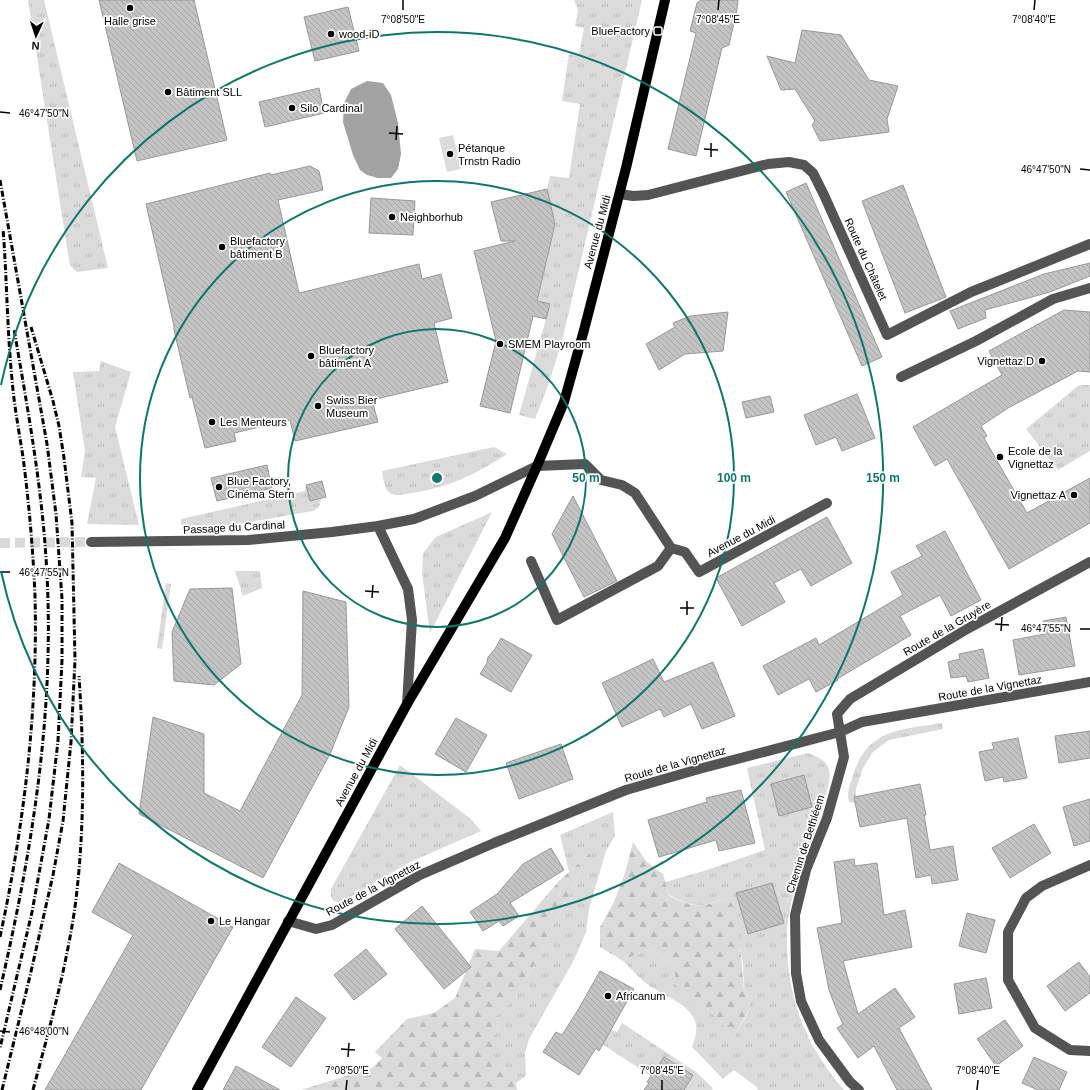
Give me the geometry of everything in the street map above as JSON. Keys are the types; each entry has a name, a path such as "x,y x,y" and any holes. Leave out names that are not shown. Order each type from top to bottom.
{"main road":[{"name":"Avenue du Midi","path":"197,1090 407,704 505,538 537,466 564,402 584,330 620,194 665,0"}],"street":[{"name":"Route du Châtelet","path":"620,194 633,196 648,195 768,164 789,162 804,166 813,173 824,195 887,335 971,292 1090,244"},
{"path":"901,377 976,341 1052,299 1090,288"},
{"name":"Avenue du Midi","path":"537,466 585,464 601,480 622,485 635,493 672,548 685,552 699,572 827,503"},
{"name":"Passage du Cardinal","path":"91,542 248,540 378,526 414,519 475,496 537,466"},
{"path":"378,526 408,589 412,620 407,704"},
{"path":"531,561 557,620 658,566 672,548"},
{"name":"Route de la Gruyère","path":"840,732 837,714 850,698 967,629 1090,562"},
{"name":"Route de la Vignettaz","path":"288,921 316,929 332,925 420,876 494,843 626,790 840,732 862,722 1090,682"},
{"name":"Chemin de Bethléem","path":"840,732 844,757 827,818 806,870 795,915 796,973 801,1001 820,1040 850,1082 859,1090"},
{"path":"1090,864 1042,886 1026,898 1008,932 1008,980 1035,1028 1070,1050 1090,1051"}],"green space":[{"path":"28,0 44,0 108,268 77,272 70,266"},
{"path":"574,0 642,0 563,337 549,383 535,419 519,415 550,305 537,301 555,224 547,189 550,176 569,178 580,104 562,101 569,54 579,55 584,28 575,26 578,10"},
{"name":"Pétanque Trnstn Radio","path":"453,135 461,169 447,172 439,138"},
{"path":"101,361 131,372 115,427 139,525 87,524 96,478 81,477 85,451 73,372 99,371"},
{"path":"1079,385 1090,385 1090,451 1058,470 1026,429"},
{"path":"494,447 507,454 473,474 437,488 397,495 388,491 383,480 382,471"},
{"path":"306,485 310,501 321,498 321,503 317,509 313,511 229,525 181,525 181,519 305,491"},
{"path":"492,512 430,633 422,573 423,553 436,537"},
{"path":"235,571 260,571 262,588 243,596"},
{"path":"166,583 171,584 162,649 157,648"},
{"path":"942,723 943,729 889,740 873,752 863,768 856,789 856,803 849,802 849,788 853,775 859,760 867,748 888,734 900,730"},
{"path":"808,753 826,763 829,769 829,781 819,819 801,867 791,902 787,930 790,981 801,1020 809,1038 830,1073 844,1090 757,1090 758,1088 734,1070 723,1079 692,1047 696,1034 696,1024 692,1015 678,1003 646,984 623,961 638,953 651,949 675,966 675,983 707,1008 720,1021 733,1039 753,1003 744,990 743,965 739,941 727,898 711,904 692,904 669,895 665,882 704,871 765,850 747,768"},
{"path":"400,765 471,819 481,831 410,862 345,900 338,902 334,901 331,897 331,889"},
{"path":"613,812 615,836 606,851 589,909 586,932 574,960 529,1039 525,1053 526,1076 516,1083 492,1058 492,1039 499,1026 498,1013 516,997 517,990 542,952 552,926 584,864 595,849 569,872 560,835"},
{"path":"633,842 647,862 663,874 669,896 692,905 711,904 727,898 737,911 744,990 753,1003 733,1039 720,1021 707,1008 690,1006 675,983 675,966 651,949 638,953 623,961 600,947 600,927 614,902 625,873"},
{"path":"597,847 584,864 552,926 542,952 517,990 516,997 498,1013 499,1026 492,1039 492,1057 516,1083 517,1090 301,1090 372,1068 382,1058 375,1052 407,1019 434,1013 455,998 475,949 499,951 559,881"},
{"path":"622,1023 696,1072 713,1088 712,1090 684,1090 693,1075 664,1057 651,1076 602,1044 611,1029 617,1032"}],"shaded area":[{"path":"367,81 383,83 391,95 398,123 401,154 398,169 391,178 378,178 367,175 360,170 353,155 343,122 344,103 351,89"}],"building":[{"name":"Bâtiment SLL","path":"99,0 194,0 227,140 137,161"},
{"path":"701,0 738,0 729,45 722,48 696,156 668,149 696,33 690,31 697,3"},
{"name":"wood-iD","path":"348,7 359,51 315,61 304,17"},
{"path":"802,30 841,35 869,80 898,86 887,119 889,132 820,141 812,125 815,121 795,89 781,90 767,56 795,63"},
{"name":"Silo Cardinal","path":"319,88 324,113 265,127 259,102"},
{"name":"Bluefactory bâtiment A","path":"310,166 319,171 323,190 278,200 299,293 419,264 422,279 441,274 452,318 434,323 448,382 372,400 378,422 295,441 290,420 234,433 236,441 205,448 192,397 190,398 146,204 270,173 271,175"},
{"path":"806,183 882,357 862,366 786,192"},
{"path":"903,185 946,297 905,313 862,201"},
{"path":"547,189 555,224 537,301 550,304 546,319 533,316 510,413 480,406 496,341 474,251 515,241 501,241 491,202"},
{"name":"Neighborhub","path":"371,198 415,201 413,235 369,233"},
{"path":"1090,263 1090,276 1050,292 985,310 986,318 958,329 950,311 1044,274"},
{"path":"1064,310 1090,312 1090,372 1078,371 1008,408 981,426 987,436 984,438 1027,513 1090,478 1090,523 1009,569 947,459 935,466 913,427 1002,375 989,351"},
{"path":"728,312 723,351 685,354 659,370 646,344 675,327 673,323 690,316"},
{"path":"857,394 875,438 842,451 836,437 816,445 804,415"},
{"path":"770,396 774,412 746,418 742,402"},
{"path":"267,465 272,488 217,501 211,478"},
{"path":"322,481 326,497 310,501 306,485"},
{"path":"573,496 617,581 584,597 552,534"},
{"path":"827,517 852,563 811,586 801,569 774,583 785,602 742,626 716,578"},
{"path":"945,531 981,600 951,616 940,595 900,616 911,635 816,692 809,679 778,695 763,666 816,638 819,645 903,595 891,572 922,556 916,546"},
{"path":"232,588 241,664 214,685 174,681 172,632 190,589"},
{"path":"303,591 346,602 349,707 330,754 263,878 139,814 153,717 204,734 204,793 240,811 302,695"},
{"path":"1066,617 1075,666 1019,675 1013,640 1045,634 1043,621"},
{"path":"501,638 532,655 511,692 480,674 487,663 488,657 495,649"},
{"path":"983,649 989,678 968,682 966,676 951,678 948,662 960,659 959,654"},
{"path":"653,659 664,682 713,662 735,716 702,729 691,704 664,717 660,709 622,727 602,683"},
{"path":"456,718 487,735 466,772 435,754"},
{"path":"1090,731 1090,758 1059,763 1055,736"},
{"path":"1018,738 1027,778 1004,782 1003,777 985,781 979,752 994,749 992,743"},
{"path":"561,744 573,779 519,799 506,763"},
{"path":"804,775 812,807 779,816 771,784"},
{"path":"920,784 926,815 924,815 930,850 953,846 958,880 932,884 931,875 916,878 907,818 860,827 854,797"},
{"path":"741,790 755,843 719,851 716,840 659,857 648,820 707,802 706,798"},
{"path":"1090,799 1090,841 1074,846 1063,807"},
{"path":"1034,824 1051,853 1010,878 992,848"},
{"path":"551,848 564,870 510,903 519,916 503,926 499,921 483,931 470,912 497,894 523,864"},
{"path":"854,859 855,866 877,863 884,915 905,910 912,947 843,961 858,1014 895,988 915,1017 899,1028 932,1090 897,1090 874,1046 858,1058 837,1028 843,1024 829,990 817,928 842,923 834,862"},
{"path":"119,863 233,927 141,1090 45,1090 133,935 92,912"},
{"path":"772,883 784,923 748,934 736,893"},
{"path":"422,906 471,967 444,989 395,929"},
{"path":"967,913 995,920 986,953 959,946"},
{"path":"366,949 387,974 354,1000 334,975"},
{"path":"1079,962 1090,977 1090,993 1065,1011 1047,986"},
{"path":"600,971 634,989 599,1051 596,1048 579,1075 543,1052 556,1032 562,1035"},
{"path":"986,978 992,1008 959,1014 954,984"},
{"path":"296,997 326,1018 291,1067 262,1047"},
{"path":"1005,1020 1023,1046 996,1066 977,1039"},
{"path":"664,1057 693,1075 684,1090 644,1090 649,1083 647,1082"},
{"path":"1034,1057 1067,1072 1059,1090 1038,1090 1022,1083"},
{"path":"236,1066 280,1090 223,1090"}],"tunnel":[{"path":"0,543 91,542"}],"railway":[{"path":"0,180 47,444 56,514 62,599 62,660 58,741 49,819 32,912 0,1048"},
{"path":"0,937 9,895 28,767 32,724 35,639 35,596 32,543 23,457 13,389 3,229"},
{"path":"2,1090 53,875 63,821 71,742 75,660 72,523 64,458 53,401 31,327"},
{"path":"0,990 23,883 32,829 45,722 48,667 48,613 44,529 33,443 14,329"},
{"path":"33,1090 57,999 75,907 81,849 83,792 79,676"}],"place":[{"name":"Halle grise","path":"130,8"},
{"name":"BlueFactory","path":"658,31"},
{"name":"wood-iD","path":"331,34"},
{"name":"Bâtiment SLL","path":"168,92"},
{"name":"Silo Cardinal","path":"292,108"},
{"name":"Pétanque Trnstn Radio","path":"450,154"},
{"name":"Neighborhub","path":"392,217"},
{"name":"Bluefactory bâtiment B","path":"222,247"},
{"name":"SMEM Playroom","path":"500,344"},
{"name":"Bluefactory bâtiment A","path":"311,356"},
{"name":"Vignettaz D","path":"1042,361"},
{"name":"Swiss Bier Museum","path":"318,406"},
{"name":"Les Menteurs","path":"212,422"},
{"name":"Ecole de la Vignettaz","path":"1000,457"},
{"name":"Blue Factory, Cinéma Stern","path":"219,487"},
{"name":"Vignettaz A","path":"1074,495"},
{"name":"Le Hangar","path":"211,921"},
{"name":"Africanum","path":"608,996"}]}
